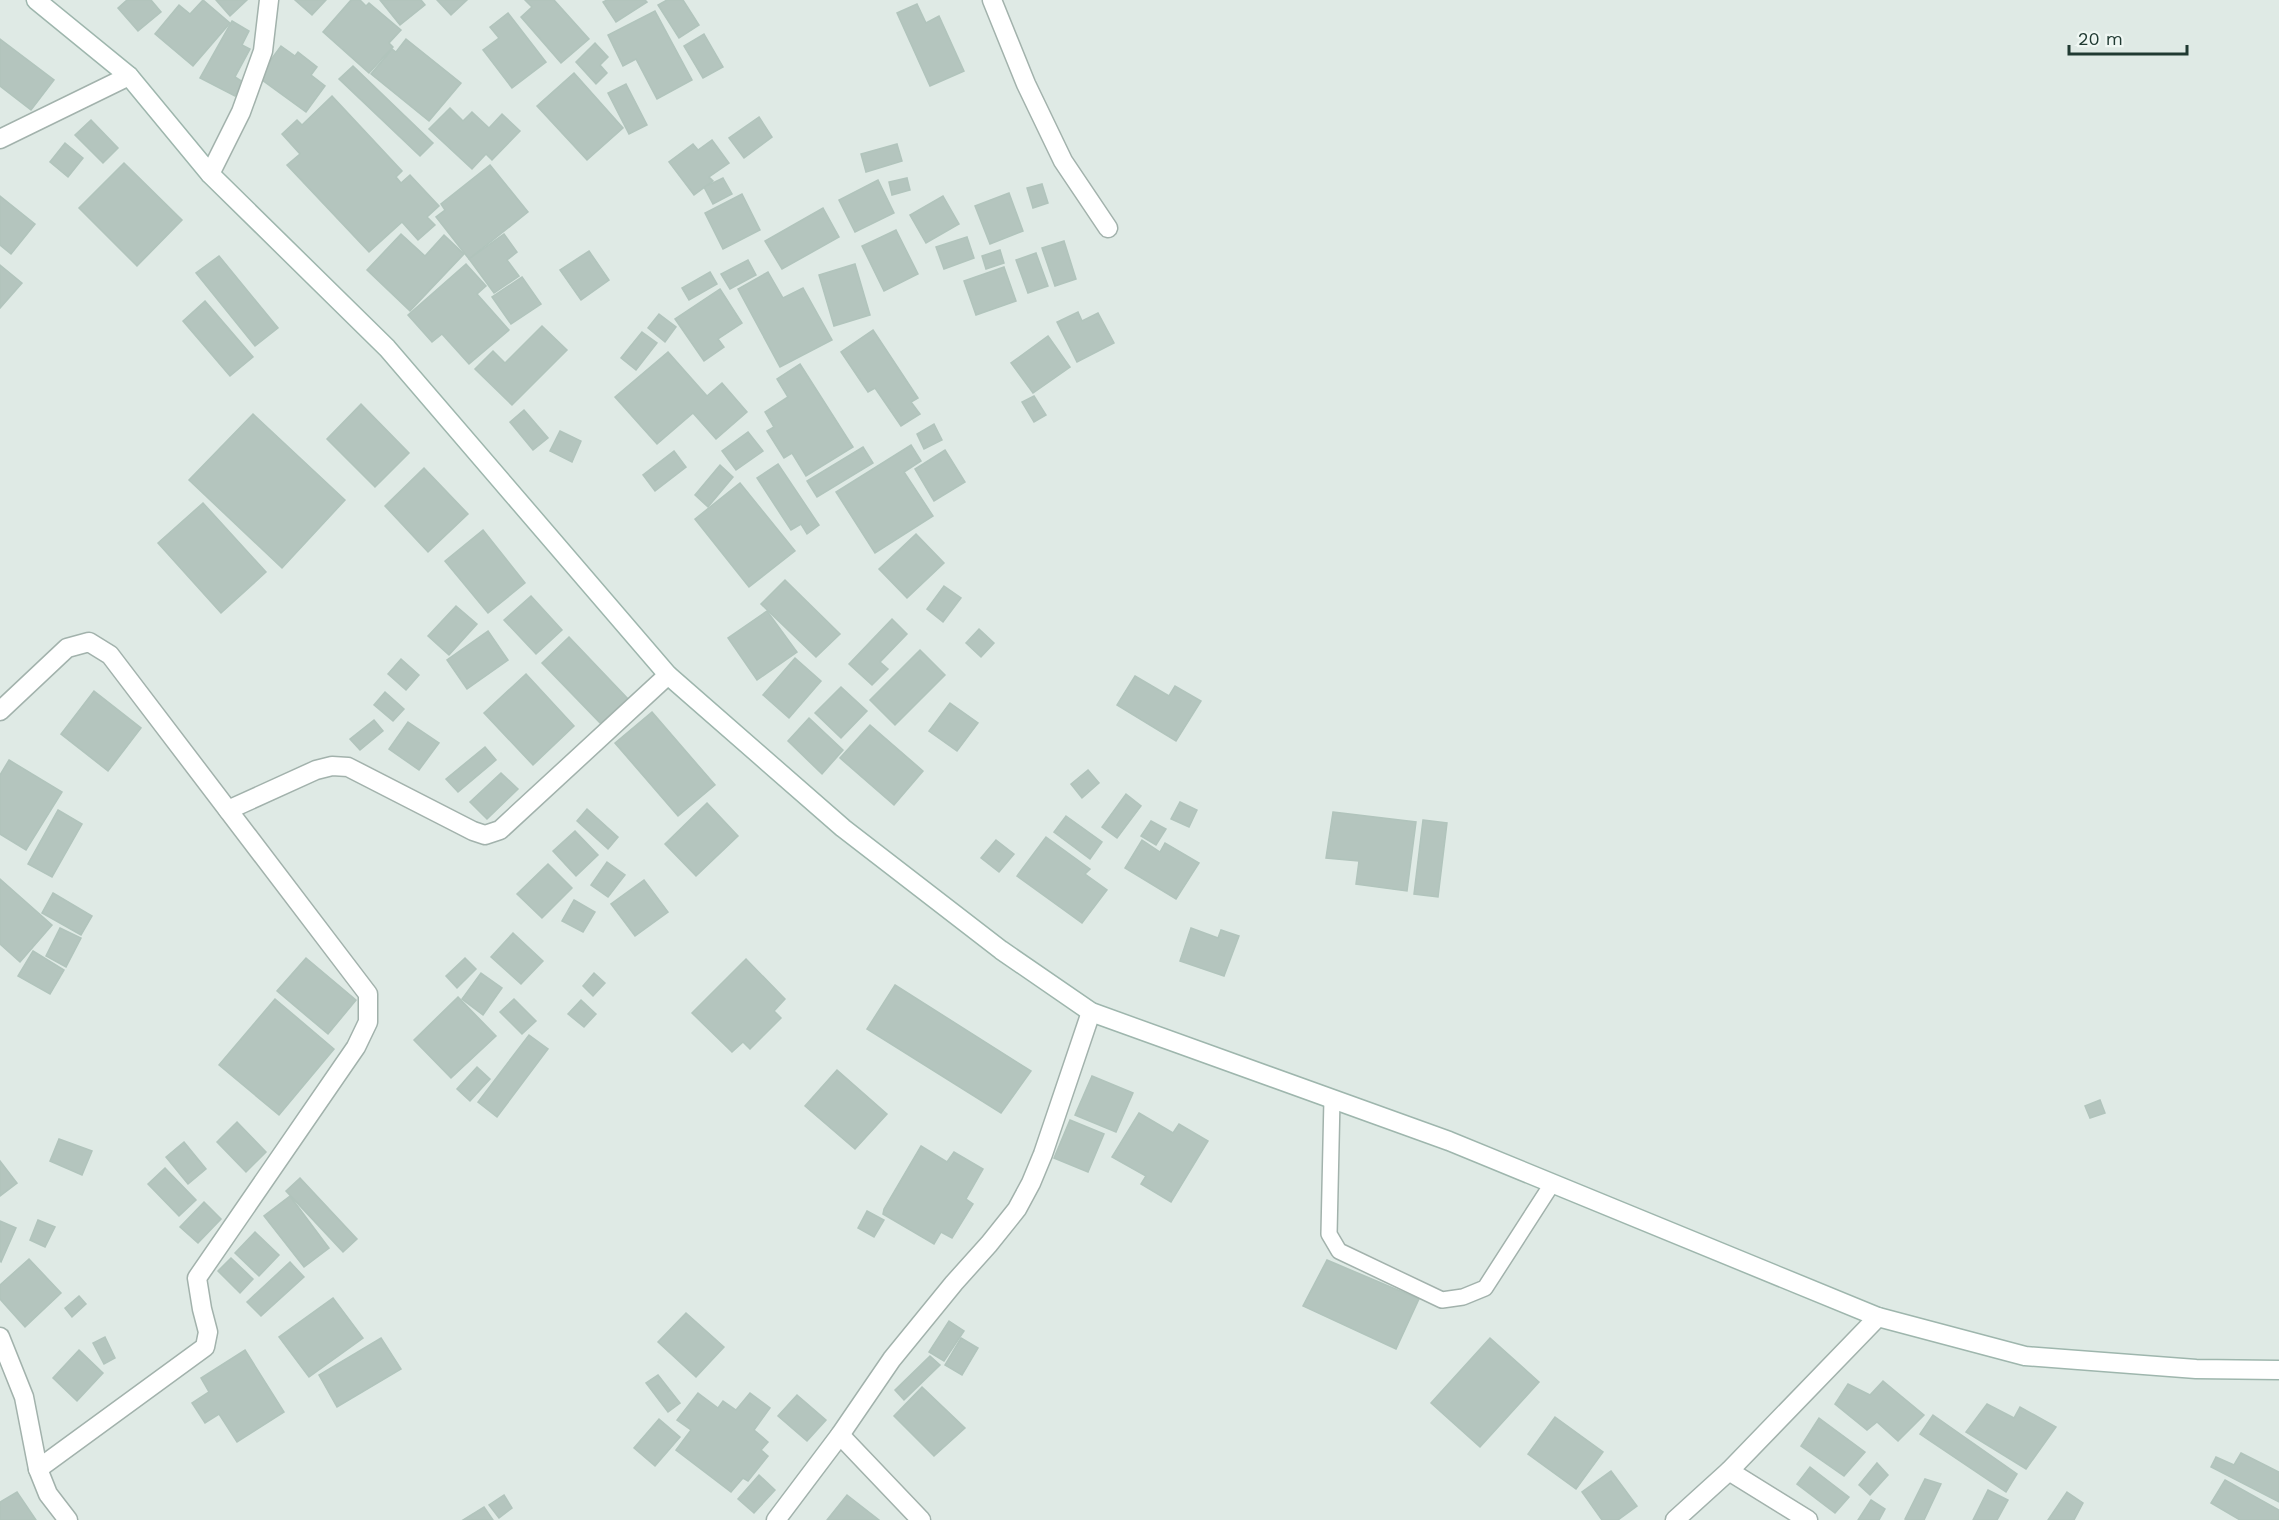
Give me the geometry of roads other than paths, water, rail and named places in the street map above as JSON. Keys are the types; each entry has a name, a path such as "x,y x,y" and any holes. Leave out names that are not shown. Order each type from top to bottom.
{"street":[{"path":"36,0 129,76 210,174 387,348 668,675 843,828 1000,950 1091,1012 1449,1141 1878,1317 2025,1356 2196,1369 2279,1370"},
{"path":"210,174 241,112 263,51 269,0"},
{"path":"993,0 1026,84 1064,160 1108,228"},
{"path":"0,139 129,76"},
{"path":"0,711 67,648 89,642 110,655 368,994 368,1022 356,1047 198,1278 208,1332 205,1347 38,1469"},
{"path":"228,810 316,770 332,766 348,767 485,835 500,830 668,675"},
{"path":"776,1520 840,1435 892,1359 1017,1209 1032,1183 1043,1154 1091,1012"},
{"path":"1675,1520 1729,1471 1878,1317"},
{"path":"0,1337 24,1397 38,1469 48,1494 68,1520"},
{"path":"840,1435 921,1520"},
{"path":"1729,1471 1808,1520"}],"lane":[{"path":"1332,1099 1329,1234 1339,1251 1442,1300 1463,1297 1485,1288 1552,1184"}]}
